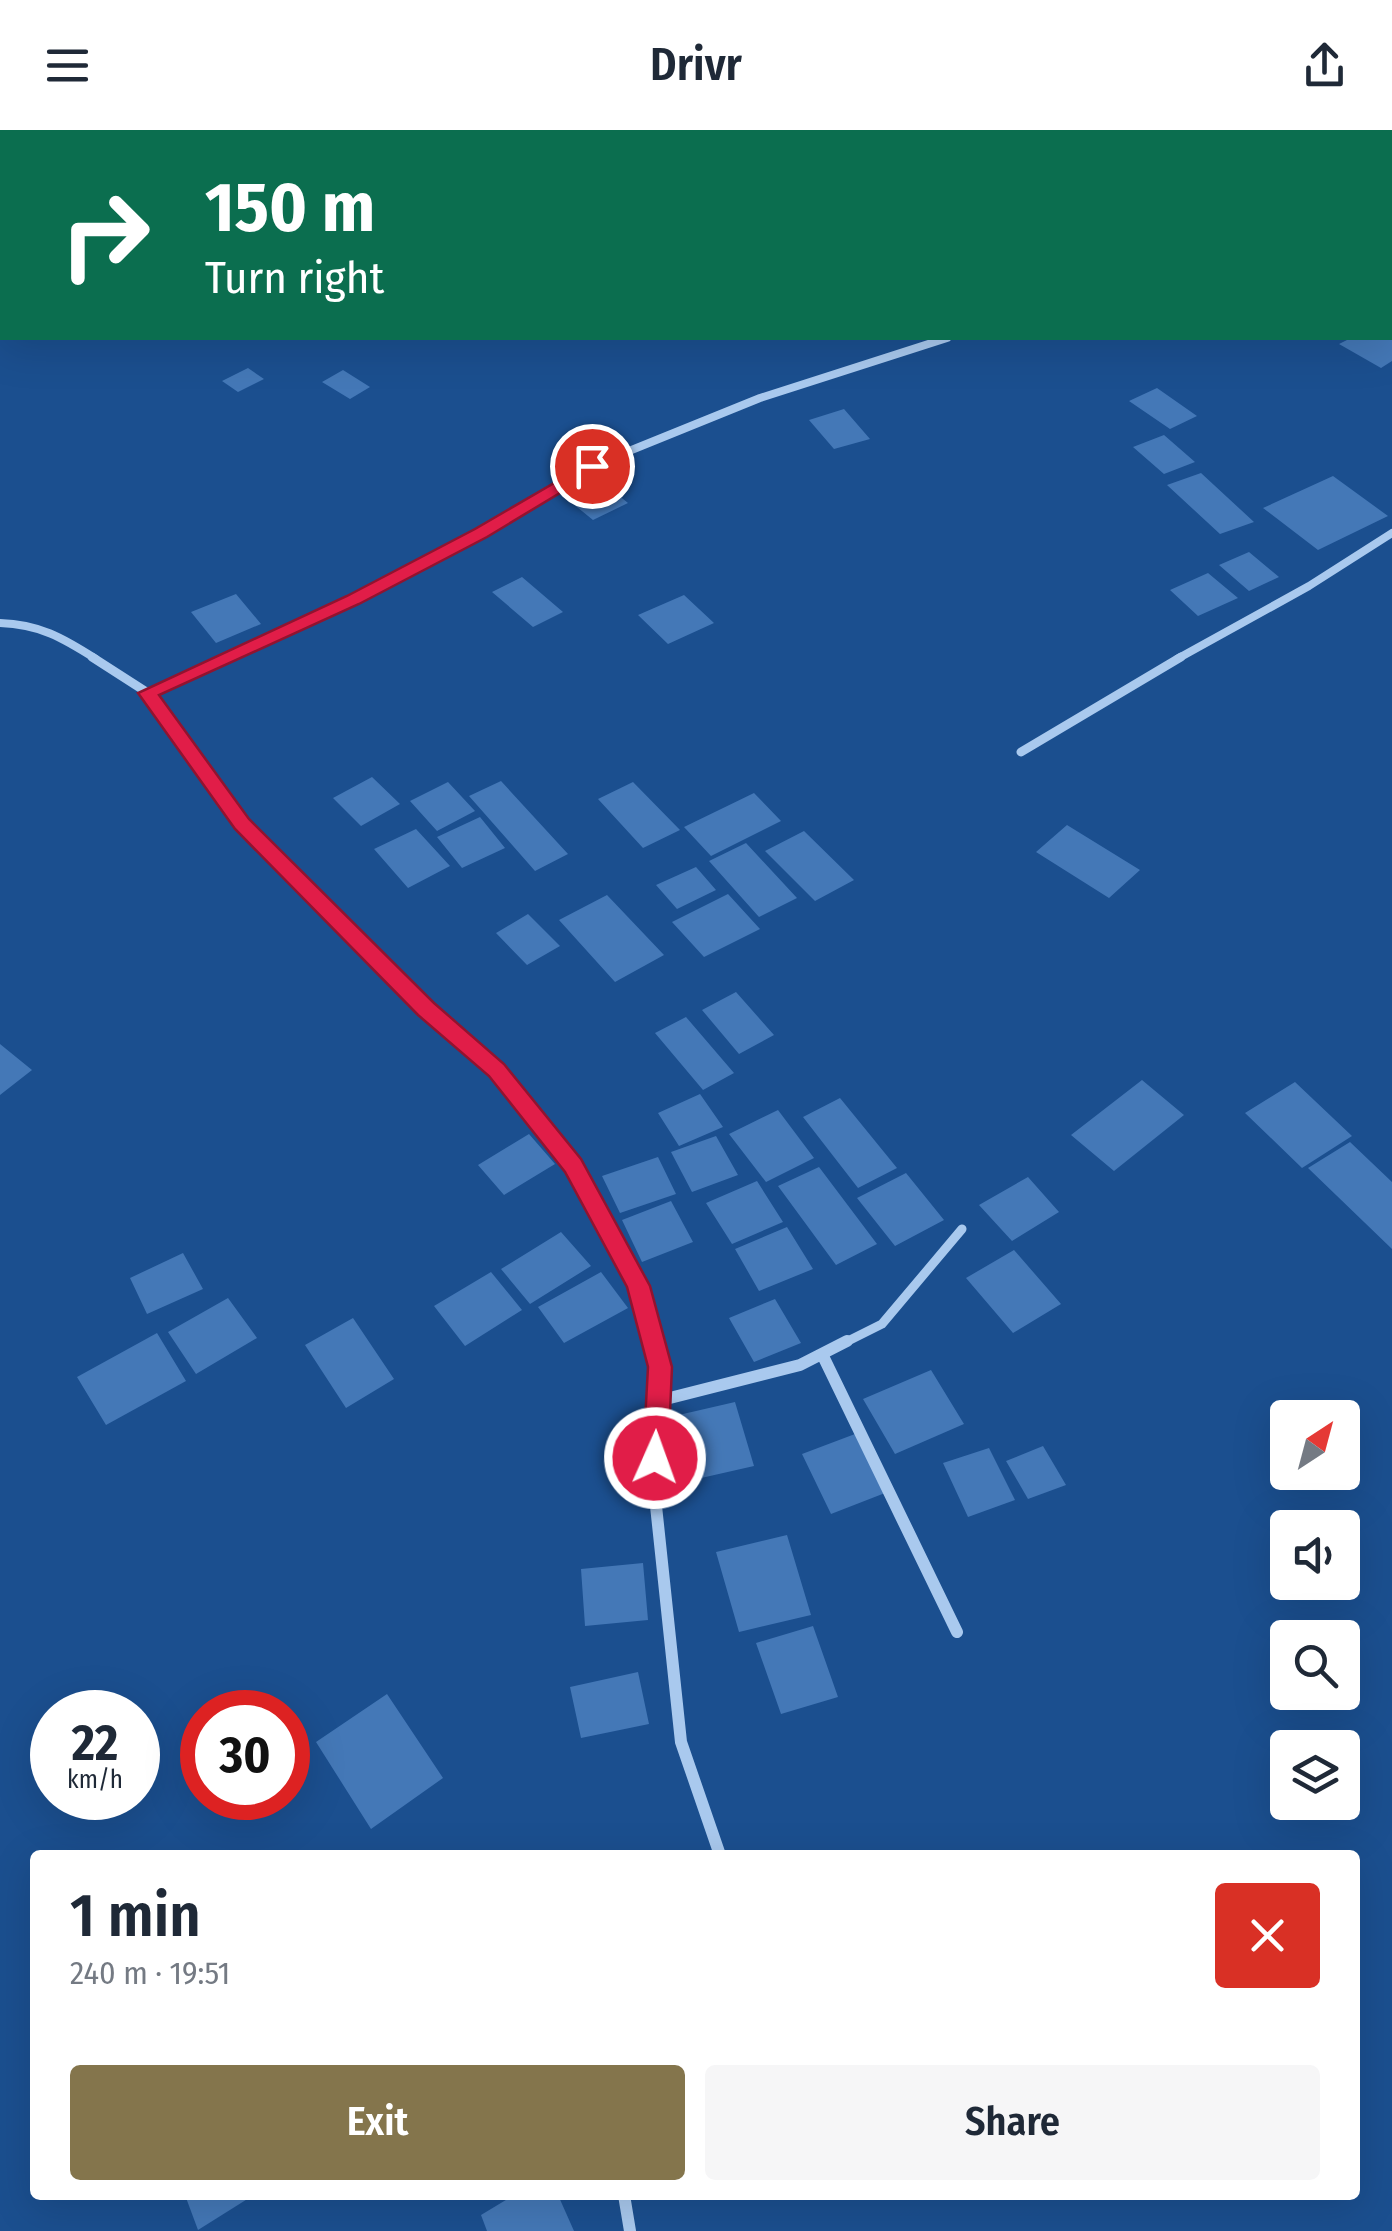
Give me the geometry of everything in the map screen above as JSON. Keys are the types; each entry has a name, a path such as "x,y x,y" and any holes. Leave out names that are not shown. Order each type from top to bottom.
{"street":[{"path":"148,693 353,600 481,533 592,466 745,404 940,340"},
{"path":"1021,752 1249,616 1309,586 1392,533"},
{"path":"0,623 31,624 60,636 148,693 242,824 426,1009 496,1070 573,1165 638,1286 660,1367 654,1487 681,1742 718,1850"},
{"path":"658,1401 823,1356 882,1324 962,1229"},
{"path":"823,1356 957,1632"},
{"path":"625,2200 630,2231"}],"building":[{"path":"1347,340 1392,340 1392,361 1381,368 1339,344"},
{"path":"248,368 264,379 238,392 222,381"},
{"path":"343,370 370,387 350,399 322,382"},
{"path":"1157,388 1197,416 1170,429 1129,401"},
{"path":"844,409 870,439 834,449 809,420"},
{"path":"1164,435 1195,462 1164,474 1133,447"},
{"path":"591,473 628,503 593,520 556,490"},
{"path":"1201,473 1254,522 1220,534 1167,485"},
{"path":"1333,476 1388,516 1318,550 1263,508"},
{"path":"1249,552 1279,577 1249,591 1219,565"},
{"path":"1208,573 1238,598 1198,616 1170,590"},
{"path":"522,577 563,612 533,627 492,592"},
{"path":"236,594 261,624 216,643 191,612"},
{"path":"684,595 714,623 668,644 638,615"},
{"path":"372,777 400,804 361,826 333,798"},
{"path":"501,781 568,854 535,871 469,796"},
{"path":"448,782 475,811 437,831 410,801"},
{"path":"633,782 680,830 643,848 598,799"},
{"path":"754,793 781,821 711,856 684,827"},
{"path":"480,817 505,848 462,868 437,837"},
{"path":"1067,825 1140,870 1109,898 1036,852"},
{"path":"416,829 450,866 408,888 374,849"},
{"path":"804,831 854,880 815,901 765,851"},
{"path":"746,843 797,898 759,917 709,861"},
{"path":"696,867 716,890 677,909 656,885"},
{"path":"728,894 760,929 704,957 672,922"},
{"path":"607,895 664,955 615,982 559,920"},
{"path":"528,914 560,946 527,965 496,933"},
{"path":"736,992 774,1035 739,1054 702,1010"},
{"path":"686,1017 734,1073 703,1090 655,1033"},
{"path":"0,1044 32,1070 0,1095"},
{"path":"1142,1080 1184,1115 1114,1171 1071,1135"},
{"path":"1295,1082 1352,1136 1302,1168 1245,1113"},
{"path":"700,1094 723,1127 679,1146 658,1113"},
{"path":"840,1098 897,1168 858,1188 803,1117"},
{"path":"778,1110 814,1158 766,1182 729,1134"},
{"path":"529,1134 555,1164 504,1195 478,1165"},
{"path":"716,1136 738,1175 692,1192 671,1152"},
{"path":"1350,1142 1392,1182 1392,1249 1308,1168"},
{"path":"658,1157 676,1194 620,1213 602,1176"},
{"path":"819,1167 877,1244 836,1265 778,1186"},
{"path":"906,1173 944,1220 895,1246 857,1198"},
{"path":"1028,1177 1059,1212 1012,1241 979,1205"},
{"path":"757,1181 783,1222 732,1244 706,1203"},
{"path":"671,1201 693,1242 642,1262 622,1220"},
{"path":"787,1227 813,1269 759,1291 735,1249"},
{"path":"561,1232 591,1266 530,1304 501,1269"},
{"path":"1014,1250 1061,1304 1013,1333 966,1278"},
{"path":"183,1253 203,1289 147,1314 130,1278"},
{"path":"491,1272 522,1310 465,1346 434,1306"},
{"path":"601,1272 628,1308 564,1343 538,1307"},
{"path":"228,1298 257,1338 196,1374 168,1332"},
{"path":"775,1299 801,1343 754,1362 729,1318"},
{"path":"353,1318 394,1379 346,1408 305,1345"},
{"path":"157,1333 186,1381 106,1425 77,1377"},
{"path":"931,1370 964,1424 895,1454 863,1399"},
{"path":"735,1402 754,1466 688,1481 670,1417"},
{"path":"855,1434 885,1493 831,1514 802,1454"},
{"path":"1043,1446 1066,1485 1028,1499 1006,1461"},
{"path":"989,1448 1015,1500 968,1517 943,1463"},
{"path":"787,1535 811,1615 739,1632 716,1552"},
{"path":"643,1563 648,1620 585,1626 581,1569"},
{"path":"813,1626 838,1697 781,1714 756,1643"},
{"path":"638,1672 649,1724 581,1738 570,1687"},
{"path":"387,1694 443,1778 371,1829 316,1742"},
{"path":"187,2200 246,2200 198,2230"},
{"path":"506,2200 560,2200 574,2231 487,2231 481,2215"}],"route":[{"path":"592,466 481,533 353,600 148,693 242,824 426,1009 496,1070 573,1165 638,1286 660,1367 655,1458"}]}
